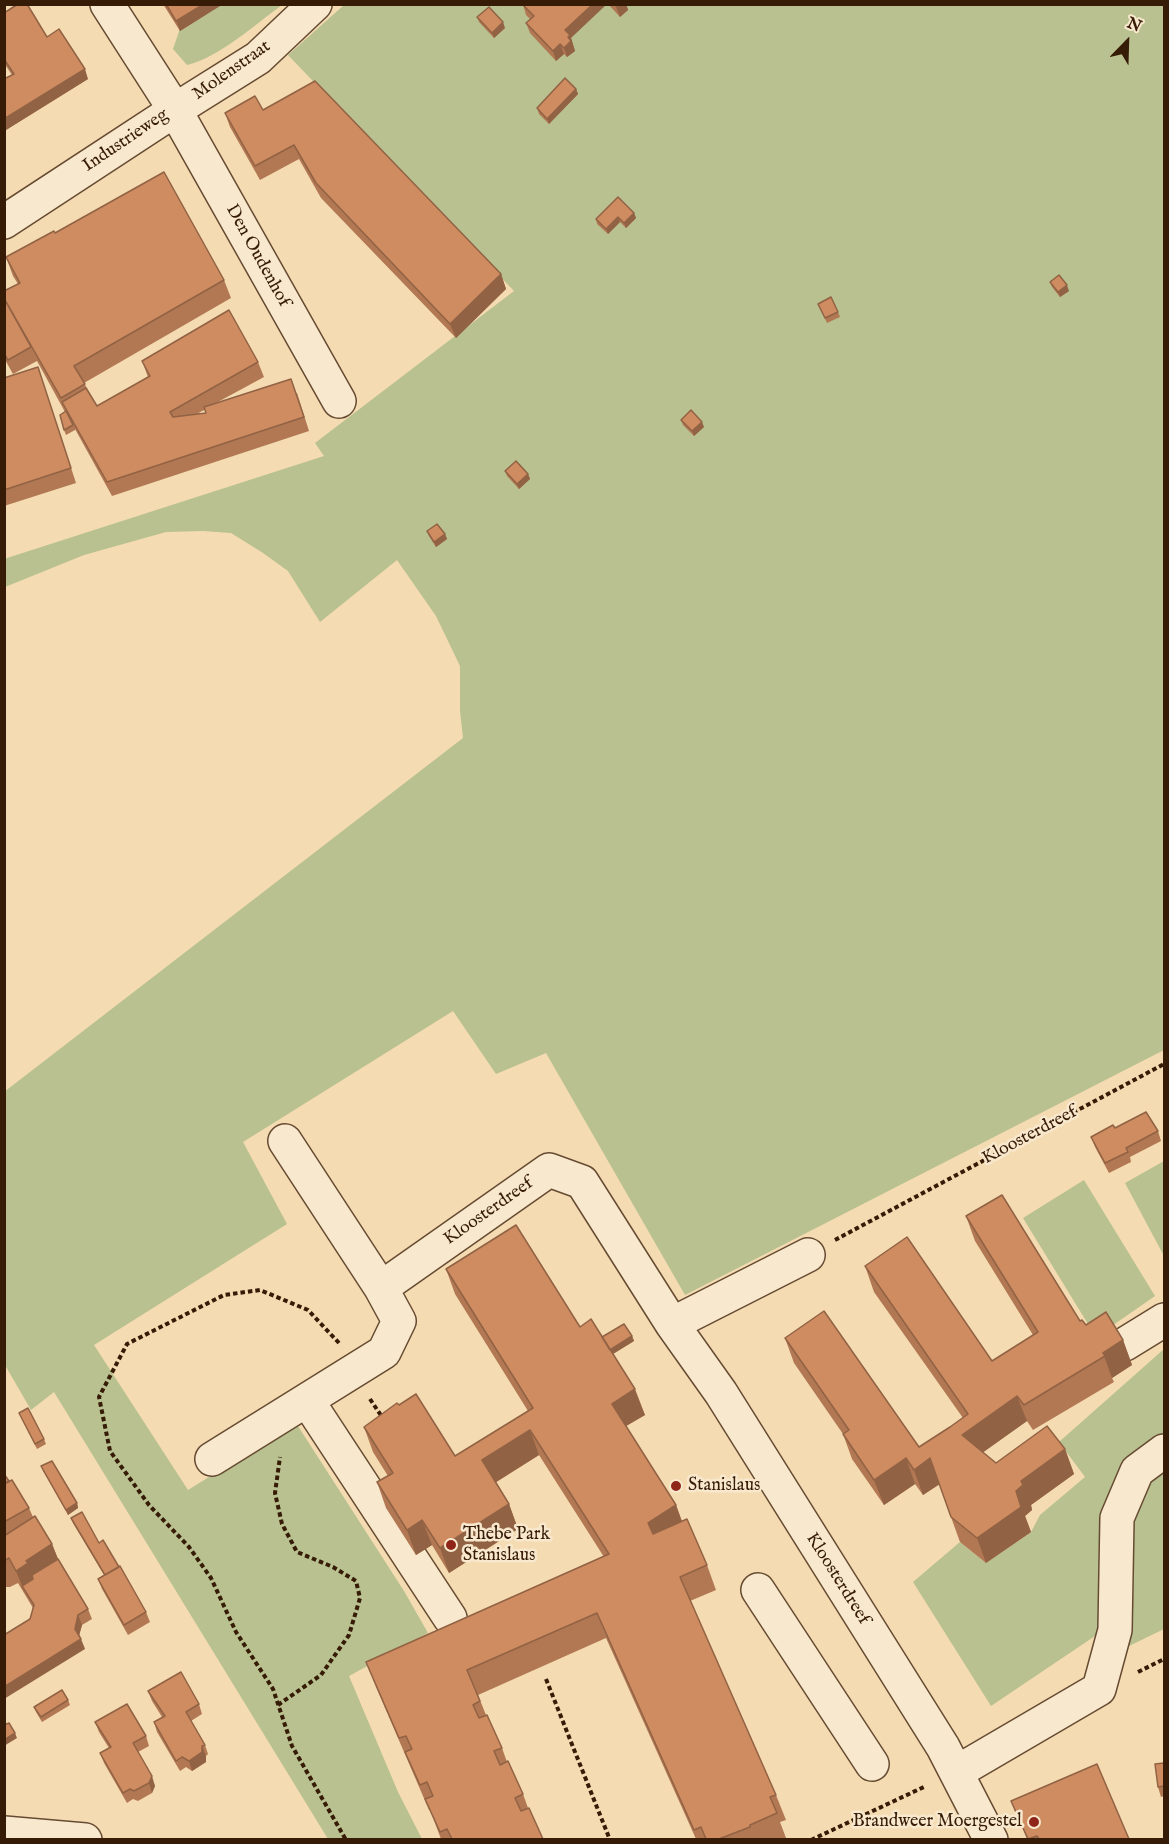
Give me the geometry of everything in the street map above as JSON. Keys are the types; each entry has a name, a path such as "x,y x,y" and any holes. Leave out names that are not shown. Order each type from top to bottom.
{"street":[{"name":"Industrieweg","path":"4,222 175,110 107,4"},
{"name":"Molenstraat","path":"175,110 258,58 315,4"},
{"name":"Den Oudenhof","path":"175,110 339,401"},
{"path":"212,1459 384,1352 399,1321 381,1288 285,1141"},
{"name":"Kloosterdreef","path":"381,1288 549,1170 582,1182 672,1324 721,1393 957,1772 991,1839"},
{"path":"672,1324 808,1255"},
{"path":"1125,1344 1164,1320"},
{"path":"302,1403 450,1618"},
{"path":"957,1772 1099,1689 1115,1630 1117,1518 1137,1472 1164,1451"},
{"path":"758,1590 872,1764"},
{"path":"4,1833 85,1839"}],"path":[{"name":"Kloosterdreef","path":"808,1255 1164,1064"},
{"path":"346,1839 292,1746 273,1689 236,1632 211,1578 189,1547 149,1506 110,1451 99,1397 127,1344 224,1295 260,1290 308,1310 340,1344 351,1372 383,1418"},
{"path":"278,1706 321,1675 349,1635 360,1598 356,1581 333,1567 297,1552 282,1524 275,1492 281,1446 302,1403"},
{"path":"546,1679 610,1839"},
{"path":"811,1839 957,1772"}],"green space":[{"path":"188,5 282,5 224,48 187,65 173,49"},
{"path":"344,5 1164,5 1164,1050 685,1295 546,1053 496,1074 453,1011 243,1142 287,1224 94,1345 188,1490 296,1423 404,1591 428,1633 349,1676 398,1792 422,1839 328,1839 54,1392 31,1410 5,1365 4,1092 463,738 460,711 460,666 436,616 397,560 320,622 288,571 231,533 166,532 84,555 5,587 4,559 324,456 315,443 514,291 288,55"},
{"path":"1164,1161 1164,1256 1125,1183"},
{"path":"1084,1180 1155,1296 1096,1337 1023,1218"},
{"path":"1164,1349 1164,1438 1110,1508 1098,1634 991,1706 913,1582 960,1542 986,1563 1031,1532 1040,1515 1085,1477 1059,1442"},
{"path":"1164,1468 1164,1629 1125,1648 1126,1525 1140,1491"}],"building":[{"path":"18,4 27,4 47,37 59,29 85,69 4,119 4,79 14,74 4,59 4,13"},
{"path":"166,4 204,4 176,21"},
{"path":"593,4 565,30 570,35 568,37 571,41 564,48 560,44 553,51 526,23 534,16 523,5"},
{"path":"489,7 503,22 492,33 477,17"},
{"path":"565,78 576,89 547,119 537,108"},
{"path":"315,81 501,274 450,324 316,183 294,145 255,166 225,113 255,96 263,110"},
{"path":"164,172 224,280 74,366 85,384 61,398 4,298 4,291 20,283 6,257 54,231 55,233"},
{"path":"618,197 634,213 624,223 618,217 606,229 596,219"},
{"path":"1059,275 1067,285 1058,292 1050,282"},
{"path":"831,297 838,312 825,318 818,304"},
{"path":"6,302 31,347 8,360 4,353 4,303"},
{"path":"229,310 258,362 170,412 173,417 206,413 204,407 291,379 304,417 107,482 62,402 86,388 97,406 150,376 142,361"},
{"path":"38,367 71,468 4,490 4,378"},
{"path":"691,410 702,422 692,431 681,420"},
{"path":"66,411 73,425 64,430 60,415"},
{"path":"516,461 528,474 517,484 505,471"},
{"path":"437,524 445,534 434,542 427,531"},
{"path":"1146,1112 1158,1131 1126,1148 1128,1152 1105,1163 1091,1137 1113,1125 1115,1128"},
{"path":"1002,1195 1080,1321 1082,1320 1086,1325 1106,1312 1123,1340 1103,1353 1105,1356 1024,1405 1017,1396 962,1435 996,1463 1047,1426 1065,1449 1021,1481 1023,1485 1016,1491 1021,1507 977,1538 951,1517 930,1458 914,1470 906,1458 874,1480 843,1434 849,1430 785,1338 824,1311 919,1447 950,1427 968,1414 865,1266 907,1237 992,1361 1038,1332 966,1216"},
{"name":"Thebe Park Stanislaus","path":"516,1225 580,1327 591,1319 635,1389 612,1404 676,1505 648,1523 653,1534 687,1519 707,1565 680,1577 776,1795 770,1797 777,1813 719,1839 706,1839 701,1827 694,1830 597,1613 467,1670 480,1701 473,1705 479,1718 487,1715 502,1748 494,1751 500,1765 508,1761 523,1794 515,1798 521,1811 529,1808 543,1839 452,1839 447,1829 440,1832 425,1799 433,1796 427,1782 420,1785 405,1752 412,1749 406,1736 399,1738 366,1662 609,1554 530,1430 482,1460 509,1504 440,1548 422,1520 407,1530 377,1482 393,1473 364,1427 397,1403 399,1405 416,1394 455,1456 533,1408 446,1269"},
{"path":"624,1324 632,1336 610,1350 602,1337"},
{"path":"28,1408 44,1439 35,1444 19,1413"},
{"path":"52,1461 77,1503 66,1510 41,1466"},
{"path":"4,1474 9,1481 4,1484"},
{"path":"12,1480 29,1508 4,1522 4,1484"},
{"path":"82,1512 99,1543 103,1540 119,1567 105,1575 71,1518"},
{"path":"35,1516 52,1544 26,1561 28,1563 16,1571 9,1558 4,1561 4,1536"},
{"path":"58,1559 88,1609 78,1615 75,1629 81,1639 4,1687 4,1635 30,1619 34,1605 22,1586 33,1579 32,1575"},
{"path":"120,1566 146,1612 124,1625 98,1579"},
{"path":"181,1672 199,1704 186,1712 205,1745 202,1746 202,1752 189,1761 182,1757 176,1761 154,1722 165,1716 148,1691"},
{"path":"62,1690 68,1700 41,1717 34,1707"},
{"path":"127,1704 146,1736 133,1743 152,1776 149,1783 134,1791 130,1789 123,1793 100,1753 111,1747 95,1722"},
{"path":"9,1723 15,1733 4,1740 4,1725"},
{"path":"1164,1763 1164,1786 1158,1787 1155,1764"},
{"path":"1097,1764 1129,1839 1039,1839 1037,1836 1028,1839 1011,1801"}],"place":[{"name":"Stanislaus","path":"676,1486"},
{"name":"Thebe Park Stanislaus","path":"451,1545"},
{"name":"Brandweer Moergestel","path":"1034,1822"}]}
